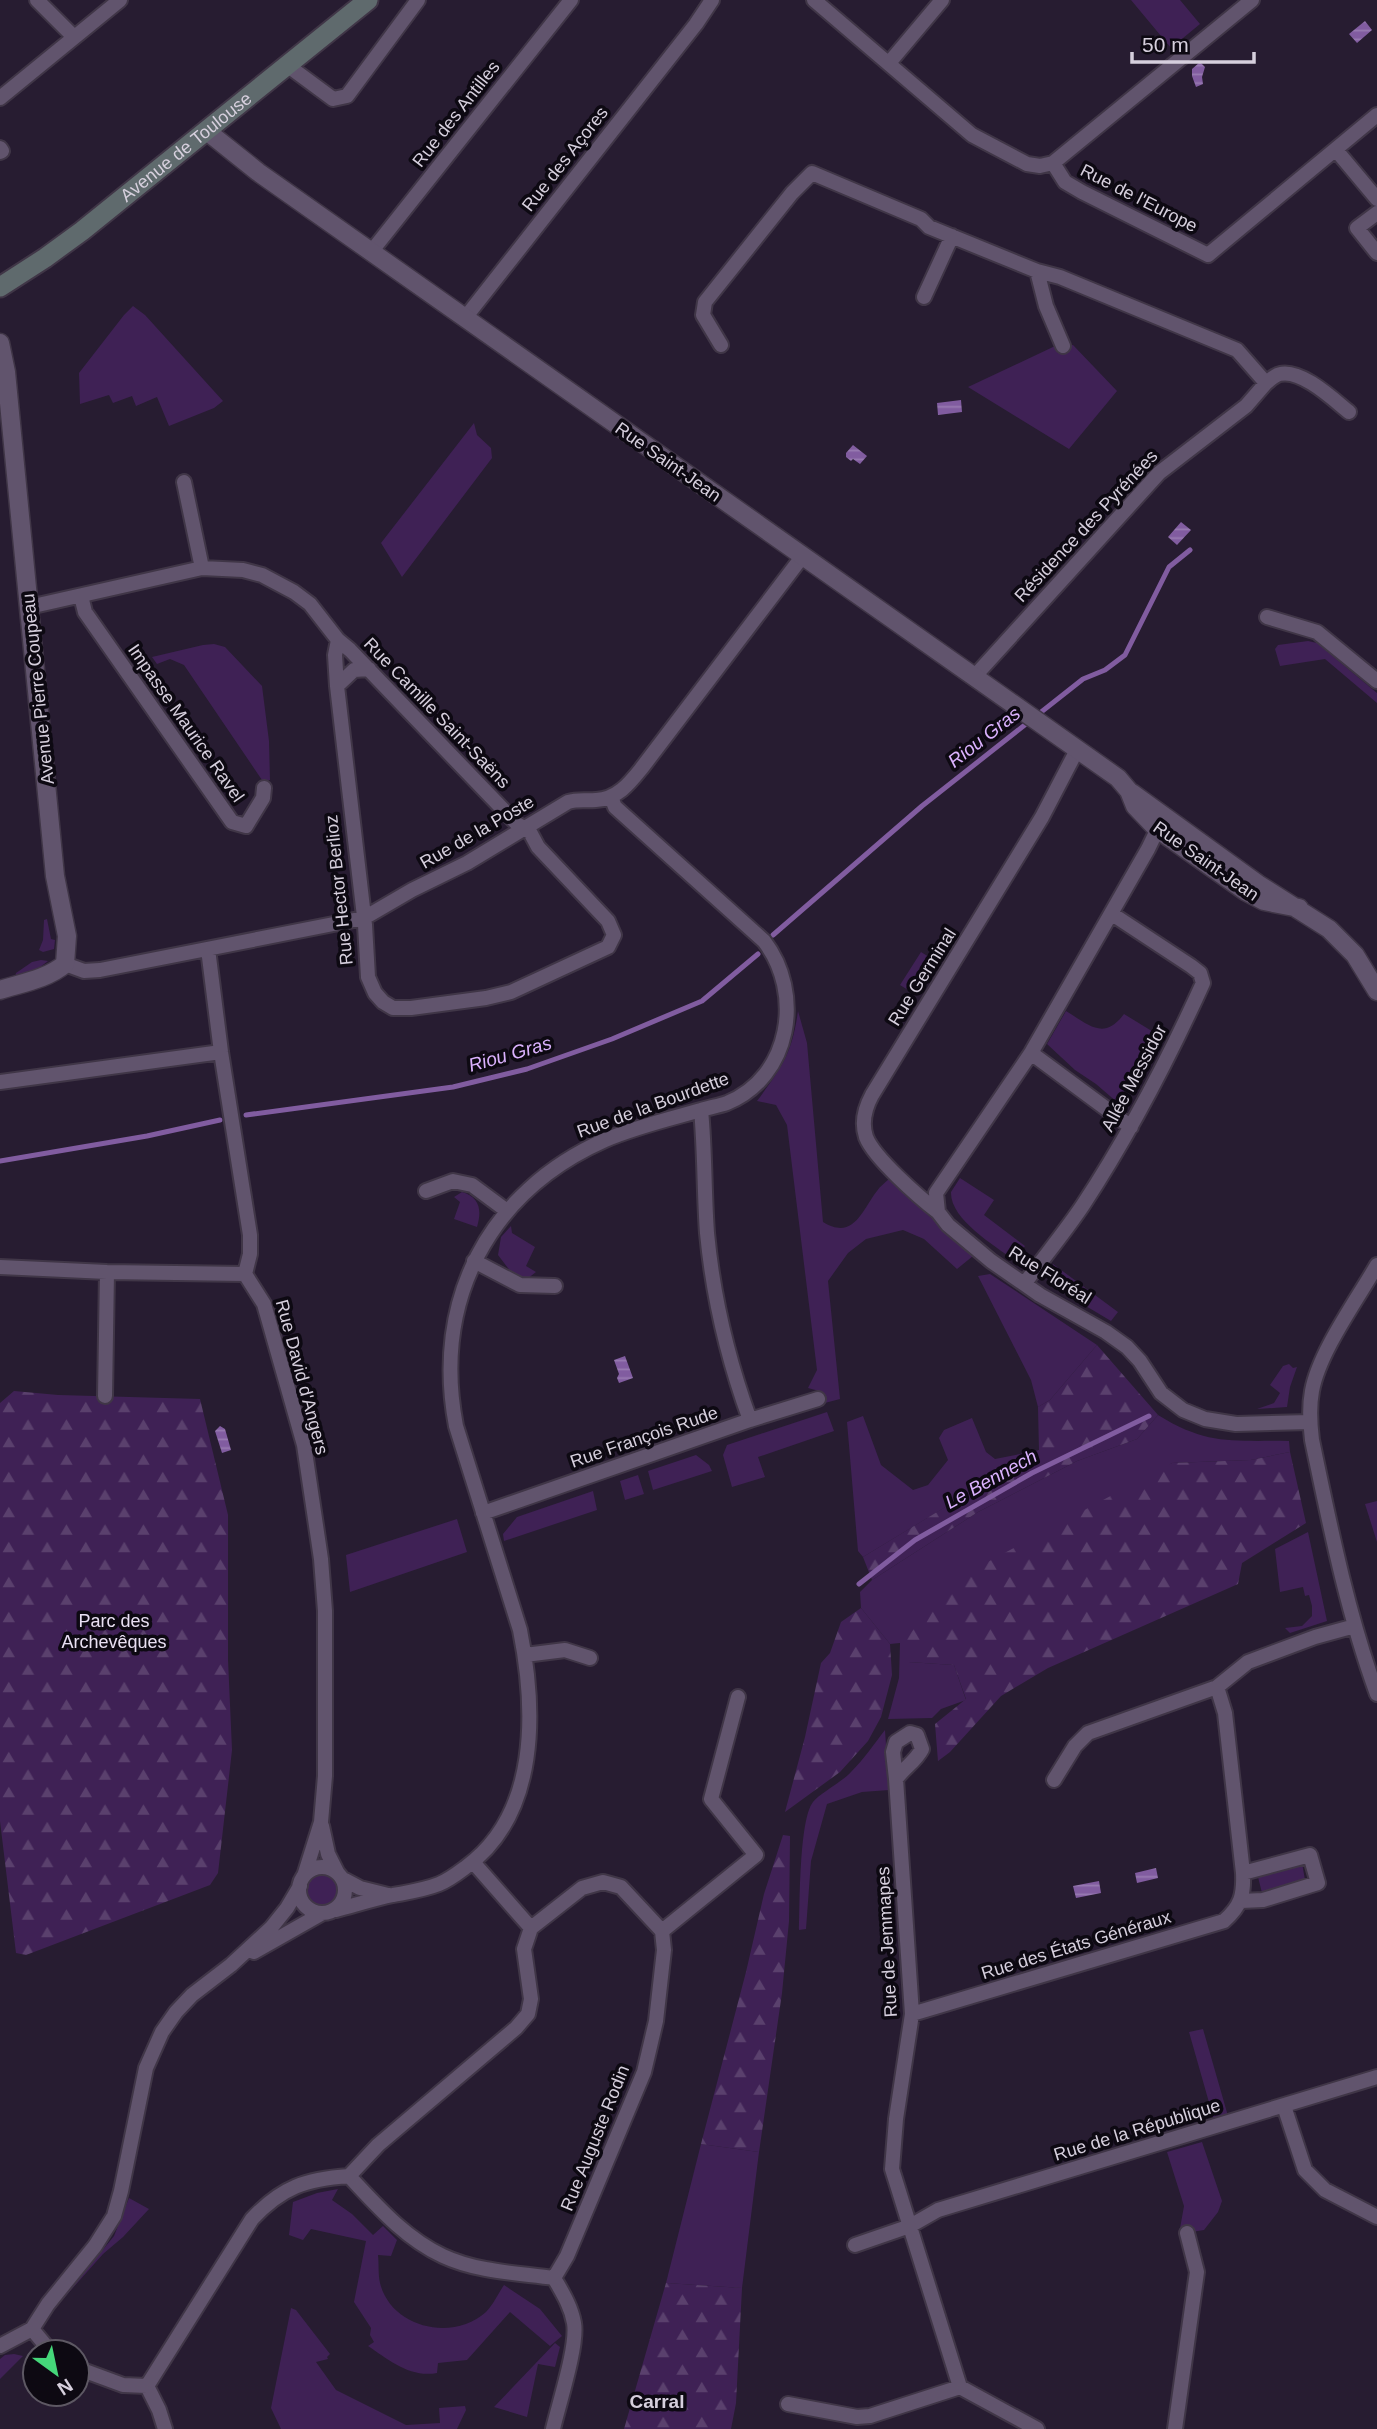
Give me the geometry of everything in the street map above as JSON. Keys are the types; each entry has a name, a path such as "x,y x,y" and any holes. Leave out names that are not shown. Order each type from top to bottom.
{"main road":[{"name":"Avenue de Toulouse","path":"0,287 60,248 368,0"}],"street":[{"path":"37,0 74,37"},
{"path":"0,98 120,0"},
{"path":"287,65 333,99 347,96 418,0"},
{"name":"Rue des Antilles","path":"371,252 570,0"},
{"name":"Rue des Açores","path":"465,318 712,0"},
{"path":"814,0 972,135 1027,164 1040,166 1053,163 1252,0"},
{"path":"889,63 942,0"},
{"name":"Rue de l'Europe","path":"1053,163 1065,182 1208,255 1377,115"},
{"name":"Rue Saint-Jean","path":"208,129 258,172 1118,778 1129,791 1135,806 1329,929 1347,946 1377,991"},
{"path":"1336,150 1377,199"},
{"path":"721,345 703,315 705,302 792,193 812,173 921,219 929,227 1037,271 1060,277 1237,350 1266,383 1279,374 1293,374 1319,388 1349,412"},
{"path":"1377,213 1357,228 1377,253"},
{"path":"924,297 952,236"},
{"path":"1037,271 1046,306 1063,346"},
{"name":"Avenue Pierre Coupeau","path":"1,352 55,876 67,936 65,964"},
{"name":"Résidence des Pyrénées","path":"974,677 1158,473 1246,406 1266,383"},
{"path":"184,482 202,568"},
{"path":"611,797 626,787 641,769 802,557"},
{"name":"Rue Camille Saint-Saëns","path":"29,607 202,568 243,570 279,583 310,604 338,640 523,828 530,832 538,848 608,921 614,935"},
{"name":"Impasse Maurice Ravel","path":"81,596 85,612 232,822 246,827 263,798 264,788"},
{"path":"1267,617 1317,632 1377,681"},
{"name":"Rue Hector Berlioz","path":"338,640 335,655 337,686 364,918 368,977 375,993 383,1002 393,1008 411,1008 511,992 608,947 614,935"},
{"path":"337,686 354,670 369,670"},
{"name":"Rue Germinal","path":"938,1212 873,1149 866,1137 864,1113 872,1095 1042,817 1077,750"},
{"name":"Rue de la Poste","path":"65,964 90,972 364,918 467,863 568,802 611,797"},
{"name":"Rue de la Bourdette","path":"336,1910 442,1883 473,1862 498,1835 516,1802 523,1777 529,1721 529,1679 525,1655 520,1630 456,1426 450,1397 451,1336 459,1299 474,1261 488,1234 507,1211 532,1185 558,1164 608,1139 727,1103 760,1081 782,1049 787,1004 779,965 764,941 615,807 611,797"},
{"path":"938,1212 936,1193 1031,1053 1112,914 1161,822"},
{"name":"Allée Messidor","path":"1025,1283 1082,1206 1131,1127 1174,1046 1203,983 1200,973 1191,966 1112,914"},
{"path":"0,1267 245,1274 250,1254 250,1235 221,1052 208,949"},
{"path":"0,990 50,974 65,964"},
{"path":"0,1082 221,1052"},
{"path":"1031,1053 1131,1127"},
{"path":"701,1110 708,1235 719,1312 737,1384 750,1420"},
{"path":"426,1191 453,1181 472,1185 507,1211"},
{"name":"Rue Floréal","path":"938,1212 948,1225 991,1261 1040,1295 1106,1332 1127,1347 1140,1361 1161,1393 1182,1409 1205,1419 1236,1424 1310,1422"},
{"path":"474,1261 520,1285 555,1286"},
{"path":"1377,1265 1318,1369 1312,1390 1310,1422 1316,1462 1354,1626 1377,1694"},
{"path":"105,1396 107,1272"},
{"name":"Rue David d'Angers","path":"245,1274 264,1304 304,1445 326,1611 327,1707 321,1822 324,1844 340,1875"},
{"name":"Rue François Rude","path":"483,1513 818,1399"},
{"path":"1054,1780 1075,1746 1087,1733 1217,1687 1248,1662 1315,1637 1354,1626"},
{"path":"525,1655 565,1650 590,1658"},
{"path":"1217,1687 1225,1713 1243,1873 1241,1901 1263,1900 1318,1883 1310,1855 1243,1873"},
{"path":"147,2386 160,2361 252,2219 270,2200 290,2188 318,2178 349,2176 379,2145 516,2028 528,2014 531,1999 524,1949 531,1928 582,1888 603,1882 621,1887 662,1931 756,1855 711,1799 738,1697"},
{"name":"Rue de Jemmapes","path":"896,1779 912,2014 896,2119 892,2169 960,2388"},
{"name":"Rue David d'Angers","path":"0,2346 32,2329 48,2304 95,2246 114,2216 146,2068 153,2048 176,2012 192,1995 231,1965 271,1928 287,1908 302,1881 321,1822"},
{"path":"473,1862 531,1928"},
{"path":"329,1868 340,1875 346,1896 336,1910 321,1914 306,1908 299,1894 302,1881 311,1870 329,1868"},
{"name":"Rue de la Bourdette","path":"340,1875 369,1891 393,1895"},
{"name":"Rue des États Généraux","path":"912,2014 1224,1921 1241,1901"},
{"name":"Rue David d'Angers","path":"231,1965 321,1914"},
{"name":"Rue Auguste Rodin","path":"554,2278 567,2256 644,2072 656,2021 663,1950 662,1931"},
{"name":"Rue de la République","path":"910,2226 938,2210 1377,2077"},
{"path":"1284,2106 1305,2170 1325,2190 1377,2217"},
{"path":"349,2176 392,2222 444,2257 486,2269 554,2278 567,2302 574,2324 574,2343 553,2429"},
{"path":"855,2245 910,2226"},
{"path":"1175,2429 1197,2273 1187,2233"},
{"path":"32,2329 39,2338"},
{"path":"91,2373 122,2385 147,2386"},
{"path":"147,2386 165,2429"},
{"path":"788,2404 856,2423 870,2416 960,2388 1037,2429"}],"green space":[{"path":"1131,0 1180,0 1200,24 1171,48"},
{"path":"133,306 145,315 223,401 214,408 169,426 157,397 136,406 132,396 113,403 109,395 80,404 79,373"},
{"path":"1073,345 1117,391 1069,449 968,387 1053,347"},
{"path":"474,423 477,435 491,448 492,458 402,577 381,543"},
{"path":"1308,641 1317,643 1377,693 1377,703 1325,659 1280,666 1275,649 1278,645"},
{"path":"214,644 225,647 262,686 269,741 270,780 262,780 184,665 170,659 157,664 152,657"},
{"path":"47,919 51,939 55,940 54,949 43,952 39,950 43,940 44,920"},
{"path":"921,952 937,962 916,995 900,985"},
{"path":"48,961 35,971 15,978 16,973 32,962"},
{"path":"798,1011 807,1043 823,1222 834,1227 850,1226 889,1179 973,1256 957,1269 924,1239 903,1230 866,1239 848,1253 828,1281 840,1399 821,1404 819,1391 808,1388 817,1370 787,1125 776,1105 757,1101 785,1059 793,1038"},
{"path":"1066,1011 1089,1025 1103,1029 1117,1022 1124,1014 1155,1033 1118,1103 1075,1070 1047,1044"},
{"path":"960,1178 994,1200 984,1215 1025,1246 1014,1260 985,1239 958,1212 951,1192"},
{"path":"462,1192 473,1197 478,1205 477,1227 454,1219 460,1202 454,1197"},
{"path":"511,1226 512,1233 535,1247 526,1266 536,1272 527,1279 511,1272 498,1255 501,1237"},
{"path":"1053,1264 1118,1312 1111,1321 1059,1290 1050,1278"},
{"path":"990,1274 1097,1345 1050,1400 1038,1407 1031,1380 978,1276"},
{"path":"1097,1345 1158,1415 1137,1439 1077,1461 978,1512 872,1580 863,1557 1039,1450 1038,1407 1050,1400"},
{"path":"1289,1364 1293,1368 1297,1367 1287,1407 1257,1409 1274,1403 1280,1393 1270,1385 1283,1366"},
{"name":"Parc des Archevêques","path":"14,1391 58,1395 200,1399 228,1515 228,1660 232,1750 218,1873 210,1885 26,1955 16,1953 0,1821 0,1403"},
{"path":"827,1412 834,1431 758,1457 765,1477 732,1487 723,1455 727,1445"},
{"path":"1158,1415 1207,1437 1236,1441 1289,1441 1290,1452 1251,1460 1172,1463 909,1662 954,1665 966,1700 941,1709 932,1718 888,1719 899,1678 900,1643 890,1644 861,1608 860,1592 872,1580 978,1512 1077,1461 1137,1439"},
{"path":"863,1416 881,1465 913,1490 928,1485 948,1460 939,1438 944,1430 972,1418 986,1452 995,1459 1040,1450 863,1557 858,1551 847,1422"},
{"path":"1290,1452 1306,1523 1242,1563 1238,1584 1048,1668 1001,1696 950,1752 938,1761 935,1724 966,1699 954,1665 909,1662 903,1642 954,1580 1172,1463 1251,1460"},
{"path":"696,1455 709,1465 712,1471 653,1490 648,1471"},
{"path":"638,1475 644,1494 625,1500 620,1481"},
{"path":"593,1491 597,1510 504,1541 503,1534 517,1517"},
{"path":"1377,1501 1377,1542 1365,1504"},
{"path":"457,1519 467,1552 350,1592 346,1555"},
{"path":"1308,1532 1327,1621 1290,1633 1285,1628 1302,1626 1312,1616 1312,1606 1303,1587 1280,1592 1275,1549"},
{"path":"861,1608 890,1644 892,1675 881,1717 868,1741 840,1772 785,1812 821,1663 830,1653 841,1622"},
{"path":"885,1730 889,1790 862,1792 827,1804 811,1861 806,1929 799,1930 801,1863 808,1812 816,1799 856,1767"},
{"path":"783,1835 790,1836 789,1921 782,1993 759,2152 701,2144 764,1894"},
{"path":"1302,1863 1305,1880 1262,1893 1258,1877"},
{"path":"322,1873 334,1878 339,1890 334,1902 322,1907 310,1902 305,1890 310,1878"},
{"path":"1203,2029 1228,2116 1214,2120 1189,2032"},
{"path":"1202,2142 1222,2201 1218,2212 1204,2230 1179,2234 1184,2206 1167,2152"},
{"path":"701,2144 759,2152 742,2288 666,2283"},
{"path":"338,2189 332,2200 352,2214 373,2235 383,2226 397,2240 391,2256 378,2255 379,2280 386,2298 397,2311 410,2320 441,2328 472,2321 489,2309 504,2285 540,2309 562,2336 550,2346 510,2312 467,2360 438,2363 437,2373 418,2373 400,2367 384,2357 368,2346 374,2342 370,2335 371,2328 354,2302 366,2241 311,2229 303,2240 289,2235 293,2202"},
{"path":"129,2198 149,2209 103,2254 63,2299 114,2236"},
{"path":"666,2283 742,2288 736,2403 731,2429 624,2429"},
{"path":"291,2308 296,2310 330,2354 328,2359 316,2362 336,2390 406,2425 440,2423 439,2408 465,2406 466,2410 457,2429 281,2429 271,2408"},
{"path":"555,2343 560,2347 555,2367 538,2364 527,2417 494,2407"},
{"path":"14,2354 21,2356 21,2358 0,2379 0,2359"}],"shaded area":[{"path":"1365,21 1372,30 1357,43 1349,34"},
{"path":"1200,62 1205,67 1203,84 1196,87 1192,69"},
{"path":"961,400 962,412 938,415 937,403"},
{"path":"853,445 867,456 860,464 846,457"},
{"path":"1181,522 1191,530 1177,545 1168,537"},
{"path":"625,1356 633,1378 619,1383 614,1360"},
{"path":"220,1426 225,1429 231,1450 222,1453 215,1431"},
{"path":"1156,1868 1158,1878 1137,1883 1135,1873"},
{"path":"1099,1881 1101,1893 1076,1898 1073,1886"}],"waterway":[{"name":"Riou Gras","path":"773,935 922,806 1083,679 1105,670 1125,655 1169,567 1190,550"},
{"name":"Riou Gras","path":"246,1115 453,1087 527,1069 612,1039 702,1001 758,954"},
{"name":"Riou Gras","path":"0,1161 147,1136 220,1120"},
{"name":"Le Bennech","path":"859,1584 915,1540 1032,1473 1149,1416"}],"district":[{"name":"Carral","path":"657,2401"}]}
